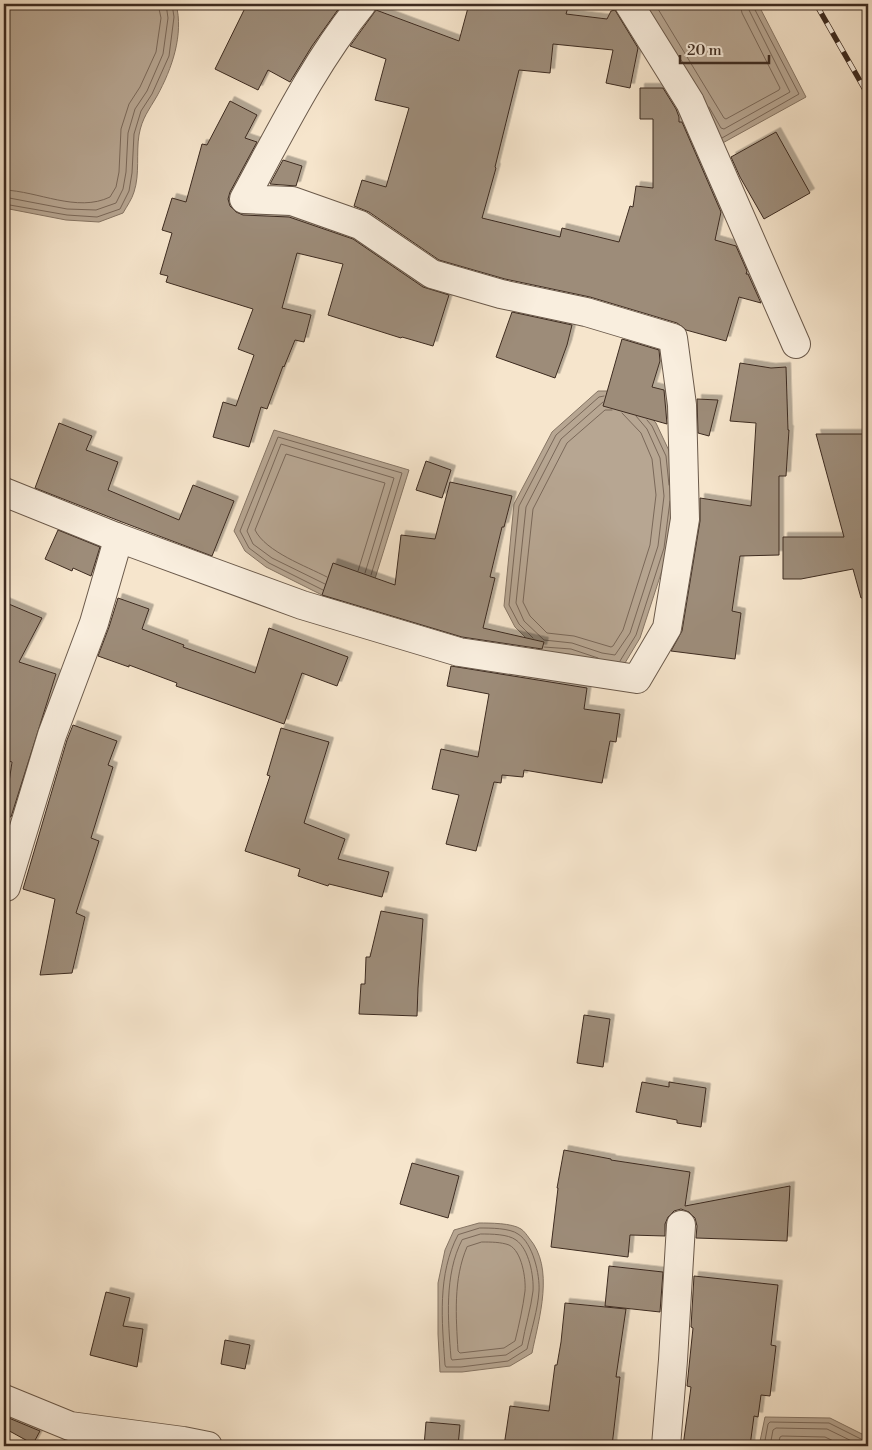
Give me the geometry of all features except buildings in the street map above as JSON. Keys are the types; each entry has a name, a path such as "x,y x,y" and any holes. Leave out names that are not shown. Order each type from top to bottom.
{"street":[{"path":"4,492 116,537 302,605 459,652 636,679 667,628 685,519 682,406 673,338 586,312 501,294 432,274 360,225 292,201 244,199 304,88 362,4"},
{"path":"629,4 690,102 796,344"},
{"path":"6,887 52,735 94,622 116,546 116,537"},
{"path":"666,1446 674,1360 681,1226"},
{"path":"4,1399 70,1426 208,1446"}],"water":[{"path":"4,4 176,4 179,27 172,63 142,124 138,142 136,185 123,213 99,222 66,220 4,208"},
{"path":"633,4 758,4 806,97 719,145"},
{"path":"598,391 628,391 656,423 671,455 675,495 669,549 640,638 622,668 569,654 539,651 515,627 504,606 514,504 552,432"},
{"path":"274,430 409,470 368,601 332,600 266,567 245,551 234,531"},
{"path":"479,1223 517,1227 525,1233 537,1250 543,1278 543,1294 532,1353 510,1366 462,1372 440,1372 438,1283 445,1250 454,1230"},
{"path":"765,1417 830,1418 868,1437 868,1446 759,1446"}],"railway":[{"path":"816,4 868,95"}]}
